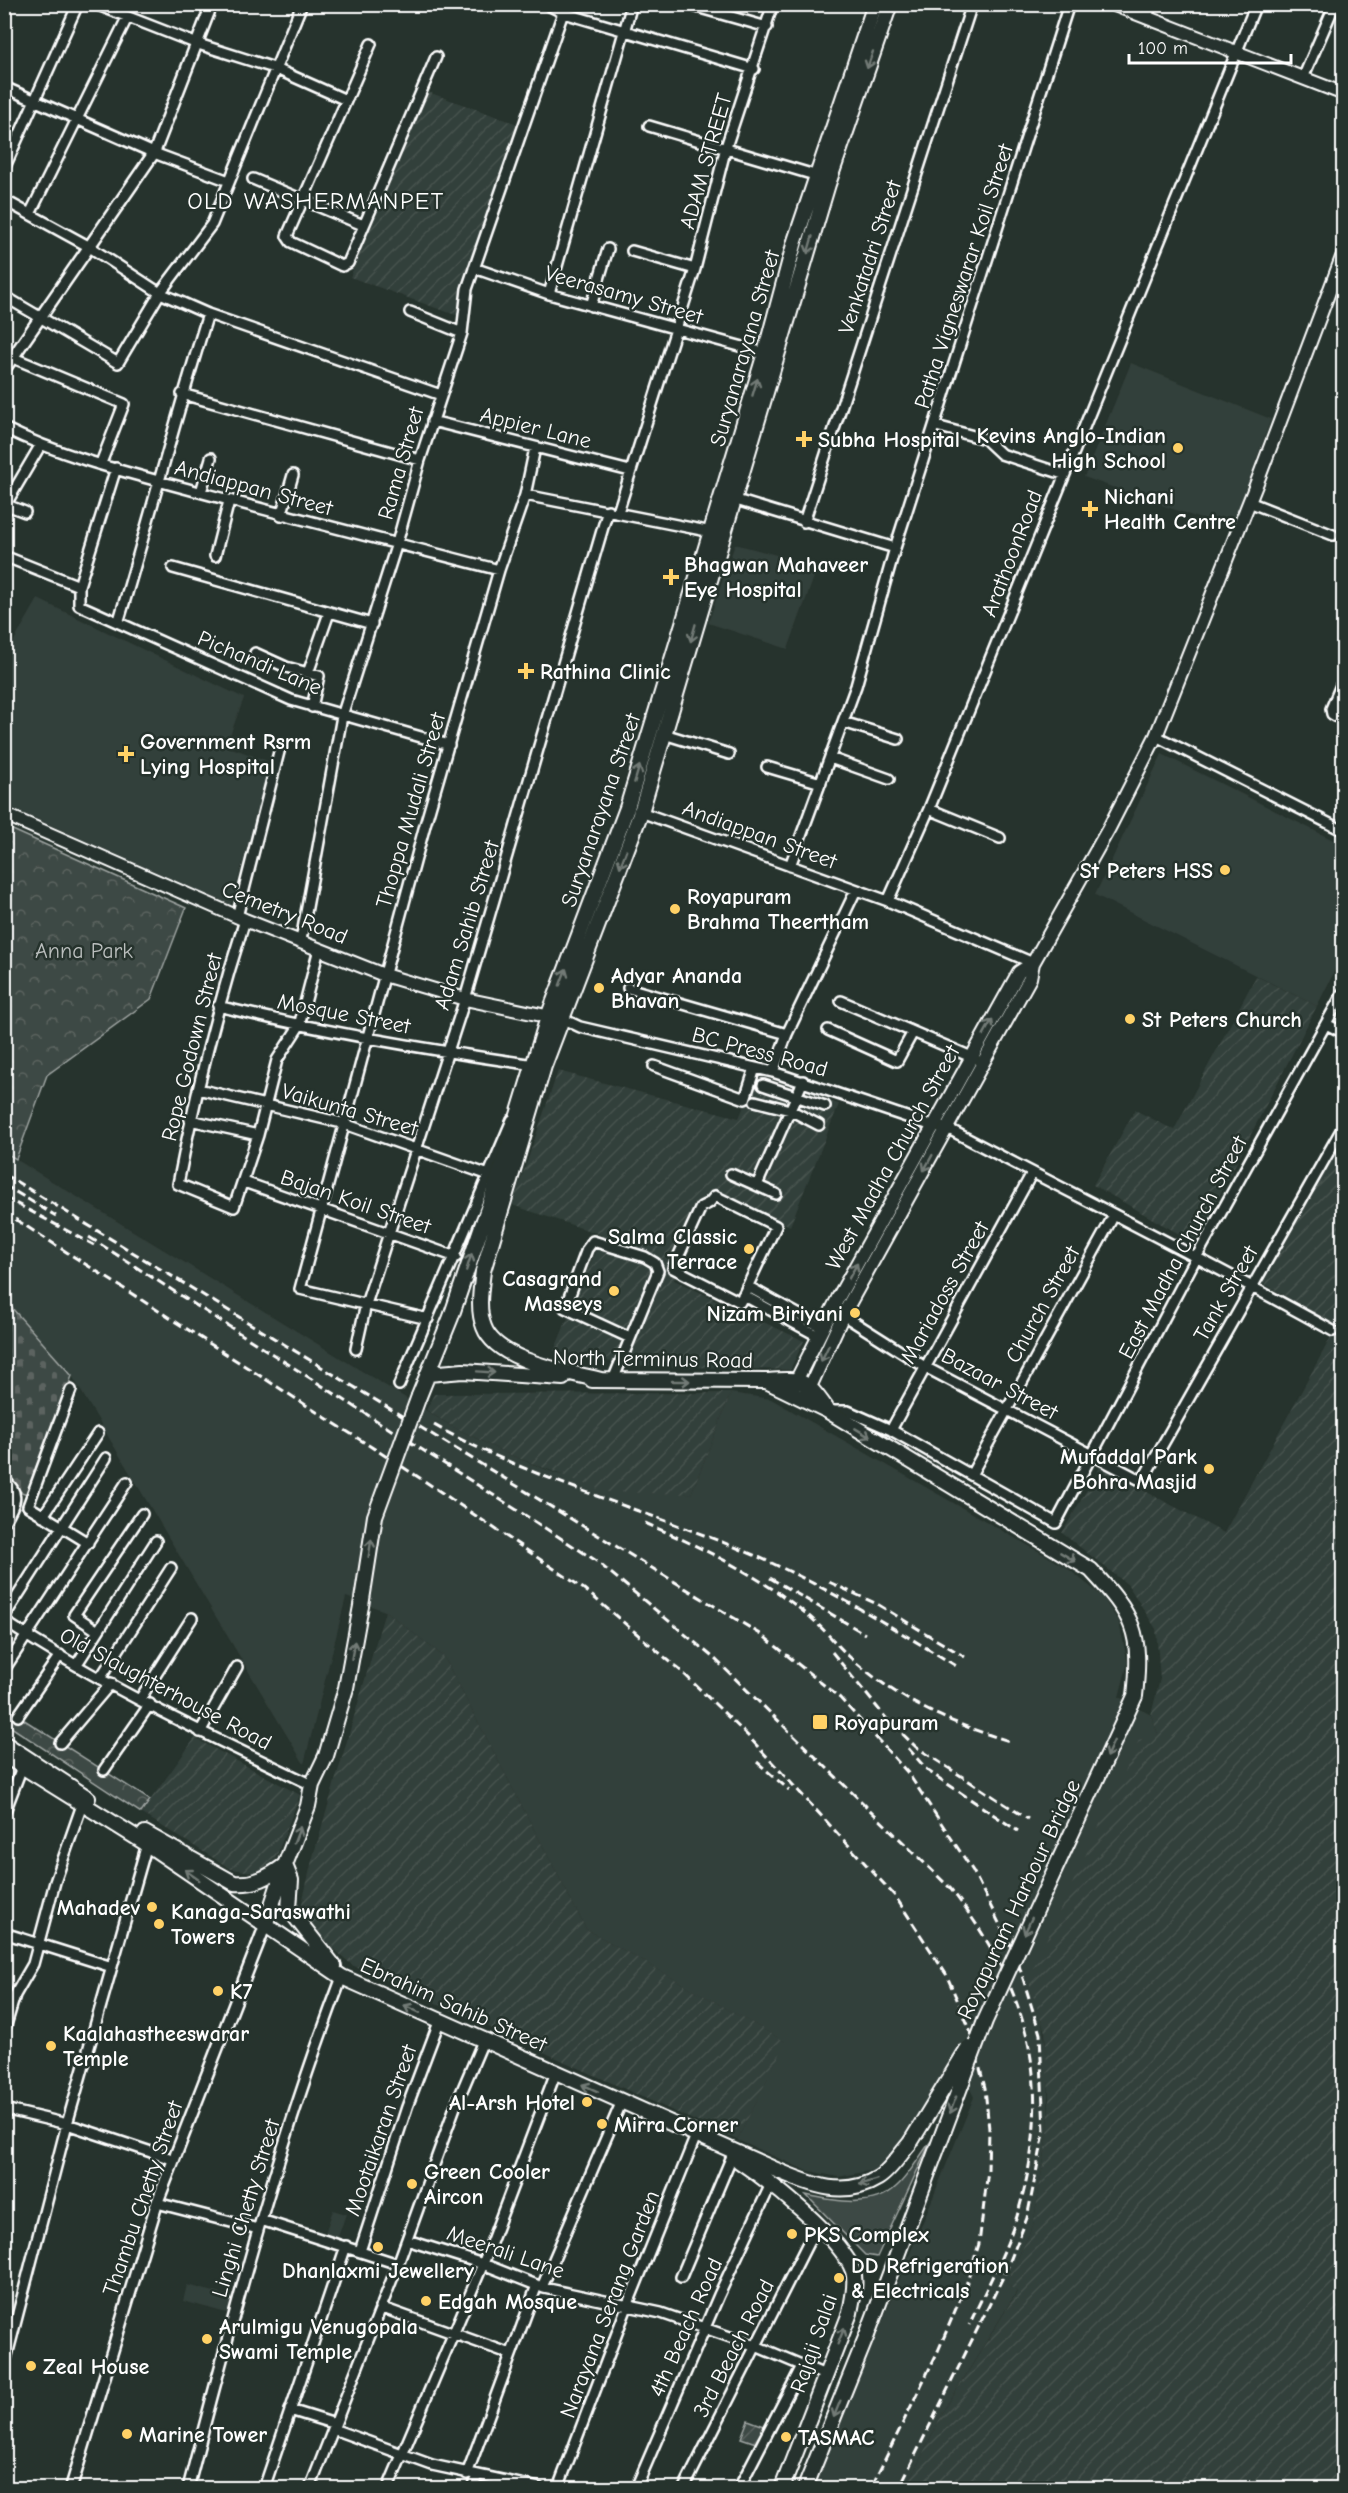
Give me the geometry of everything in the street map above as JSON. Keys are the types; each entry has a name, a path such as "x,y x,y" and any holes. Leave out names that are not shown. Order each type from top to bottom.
{"main road":[{"name":"Suryanarayana Street","path":"607,1380 542,1366 515,1355 496,1342 484,1328 480,1301 483,1271 554,1017 627,808 712,532 765,353 795,241 875,4"},
{"name":"Suryanarayana Street","path":"265,1926 308,1806 312,1785 326,1756 346,1688 375,1516 451,1317 535,1065 641,812 828,184 890,4"},
{"path":"1112,4 1344,94"},
{"name":"West Madha Church Street","path":"796,1379 933,1126 963,1086 1012,997 1030,978 1033,963 1109,828 1156,736 1249,502 1344,252"},
{"name":"Cemetry Road","path":"4,814 241,919 301,940 384,975 465,999 554,1017"},
{"name":"West Madha Church Street","path":"810,1387 843,1316 947,1128 963,1086"},
{"name":"North Terminus Road","path":"428,1374 463,1371 607,1380 766,1381 828,1411 1017,1527"},
{"path":"766,1381 796,1379 810,1387 828,1411"},
{"name":"Royapuram Harbour Bridge","path":"867,2335 984,2021 1135,1696 1138,1667 1135,1630 1120,1601 1091,1570 1017,1527"},
{"path":"4,1743 117,1817 234,1883 247,1884 272,1875 285,1865 291,1880 289,1909 318,1943 342,1977"},
{"name":"Ebrahim Sahib Street","path":"4,1755 147,1844 342,1977 439,2022 697,2133 818,2188 845,2189 879,2178 910,2143 984,2021"},
{"path":"226,1899 234,1883"},
{"name":"Rajaji Salai","path":"697,2133 772,2182 817,2225 834,2244 852,2271 854,2287 850,2313 782,2488"},
{"name":"Rajaji Salai","path":"805,2488 867,2335"}],"street":[{"path":"4,169 78,4"},
{"path":"95,4 195,43 274,68 346,100"},
{"path":"4,370 9,356 41,317 154,153 212,4"},
{"path":"4,296 118,363 160,293 212,224 302,4"},
{"path":"546,4 754,69"},
{"path":"549,294 632,4"},
{"path":"686,4 767,27"},
{"name":"ADAM STREET","path":"618,512 695,269 726,147 754,69 773,4"},
{"name":"Venkatadri Street","path":"804,522 972,4"},
{"name":"Patha Vigneswarar Koil Street","path":"790,866 856,686 895,548 936,426 1069,4"},
{"path":"1146,18 1152,4"},
{"name":"ArathoonRoad","path":"888,901 929,809 1063,474 1256,4"},
{"path":"1303,78 1335,4"},
{"name":"Rama Street","path":"301,940 342,716 397,543 432,421 462,333 463,304 474,268 565,9"},
{"path":"30,214 127,18"},
{"path":"371,44 288,239 342,266 348,263 436,57"},
{"path":"4,87 154,153 229,181"},
{"path":"649,126 818,176"},
{"path":"253,179 363,225"},
{"path":"4,200 88,246 160,293 208,314 441,395"},
{"path":"591,306 608,249"},
{"path":"632,251 695,269"},
{"name":"Veerasamy Street","path":"474,268 549,294 765,353"},
{"path":"410,312 462,333"},
{"path":"118,620 161,482 183,394 208,314"},
{"path":"9,356 124,404 101,463"},
{"path":"183,394 420,460"},
{"name":"Appier Lane","path":"432,421 630,471"},
{"path":"936,426 985,439 1001,454 1063,474"},
{"name":"Andiappan Street","path":"4,428 40,446 161,482 281,516 499,570"},
{"path":"25,512 5,504 40,446"},
{"name":"Thoppa Mudali Street","path":"366,1304 300,1289 323,1212 342,1123 499,570 525,495 535,448"},
{"path":"201,492 212,458"},
{"path":"4,556 80,586 116,468"},
{"path":"281,516 292,475"},
{"path":"525,495 712,532"},
{"path":"733,499 895,548"},
{"path":"215,556 229,501"},
{"path":"1249,502 1333,535"},
{"name":"Adam Sahib Street","path":"356,1350 366,1304 465,999 608,510"},
{"path":"173,567 372,624"},
{"name":"Pichandi Lane","path":"80,586 79,605 118,620 253,684 312,707 449,745"},
{"path":"308,673 329,613"},
{"path":"255,653 318,676 312,707"},
{"path":"1344,678 1331,709 1332,714 1344,721"},
{"path":"843,722 898,739"},
{"path":"664,734 729,754"},
{"path":"1156,736 1344,831"},
{"name":"Rope Godown Street","path":"244,1182 234,1207 178,1184 190,1120 241,919 280,748"},
{"path":"830,758 888,779"},
{"path":"767,768 821,783"},
{"name":"Andiappan Street","path":"627,808 888,901 1033,963"},
{"path":"929,809 1000,838"},
{"path":"773,1072 787,1034 856,890"},
{"path":"244,1182 277,1060 299,1026 319,949"},
{"path":"628,988 787,1034"},
{"name":"East Madha Church Street","path":"971,1475 1056,1523 1197,1256 1344,991"},
{"path":"841,1001 978,1060"},
{"name":"Mosque Street","path":"218,1006 299,1026 367,1039 535,1065"},
{"name":"BC Press Road","path":"554,1017 580,1027 773,1072 933,1126 947,1128 1197,1256 1333,1331"},
{"path":"1326,1024 1344,1033"},
{"path":"828,1030 897,1060 913,1032"},
{"path":"654,1066 745,1099 755,1068"},
{"path":"757,1185 803,1081"},
{"path":"763,1085 825,1106"},
{"name":"Vaikunta Street","path":"198,1089 342,1123 489,1175"},
{"path":"755,1101 790,1110 819,1125"},
{"path":"399,1385 456,1257 509,1124 522,1105"},
{"path":"190,1120 258,1135"},
{"name":"Tank Street","path":"1142,1481 1344,1125"},
{"name":"Mariadoss Street","path":"891,1430 1032,1173"},
{"path":"731,1174 776,1194"},
{"name":"Bajan Koil Street","path":"244,1182 323,1212 456,1257"},
{"path":"715,1196 776,1226 745,1291 740,1302 672,1268 701,1207 715,1196"},
{"name":"Church Street","path":"971,1475 1114,1215"},
{"path":"607,1380 630,1338 658,1271 655,1263 636,1254 593,1241 587,1249 566,1308 630,1338"},
{"path":"745,1291 821,1332"},
{"path":"366,1304 428,1318"},
{"name":"Bazaar Street","path":"843,1316 925,1366 1142,1481"},
{"path":"71,1390 28,1506 87,1543"},
{"path":"828,1411 848,1411 891,1430 971,1475"},
{"path":"43,1516 98,1432"},
{"path":"4,1619 106,1458"},
{"path":"4,1480 13,1487 16,1502 4,1522"},
{"path":"4,1671 127,1482"},
{"path":"98,1631 74,1615 142,1514"},
{"path":"77,1664 156,1541"},
{"path":"101,1677 171,1568"},
{"path":"140,1699 192,1617"},
{"name":"Old Slaughterhouse Road","path":"4,1619 27,1636 60,1655 201,1732 312,1785"},
{"path":"4,1649 15,1654"},
{"path":"18,1716 60,1655"},
{"path":"201,1732 237,1666"},
{"path":"60,1743 111,1683"},
{"path":"104,1770 150,1704"},
{"path":"4,1814 22,1767"},
{"path":"4,2032 15,1995 33,1964 55,1882 82,1805"},
{"path":"4,2367 67,2124 147,1844"},
{"name":"Thambu Chetty Street","path":"70,2488 172,2158 265,1926"},
{"path":"4,1934 112,1967"},
{"name":"Linghi Chetty Street","path":"188,2488 259,2224 306,2072 342,1977"},
{"name":"Mootaikaran Street","path":"360,2251 407,2107 439,2022"},
{"path":"310,2488 398,2264 451,2116 483,2041"},
{"path":"388,2488 483,2264 556,2072"},
{"path":"467,2474 511,2354 622,2102"},
{"path":"4,2109 67,2124 172,2158"},
{"name":"Narayana Serang Garden","path":"558,2488 628,2304 697,2133"},
{"path":"681,2277 732,2156"},
{"name":"4th Beach Road","path":"636,2488 772,2182"},
{"path":"157,2203 259,2224 346,2246 398,2264"},
{"name":"3rd Beach Road","path":"684,2488 817,2225"},
{"name":"Meerali Lane","path":"407,2240 483,2264 540,2286 628,2304 756,2346 825,2375"},
{"path":"264,2488 346,2246"},
{"path":"380,2307 511,2354"},
{"path":"739,2488 802,2366"},
{"path":"290,2410 334,2426 401,2456 512,2486 539,2488"},
{"path":"472,2488 477,2476"}],"shaded area":[{"path":"428,92 518,124 461,317 350,277"},
{"name":"Kevins Anglo-Indian High School","path":"1131,363 1271,419 1231,530 1084,477"},
{"path":"735,544 818,566 788,649 708,623"},
{"name":"Government Rsrm Lying Hospital","path":"38,599 244,698 226,746 271,762 231,905 5,805 4,658"},
{"name":"St Peters HSS","path":"1162,754 1343,845 1343,955 1317,1006 1095,895"},
{"path":"1256,976 1317,1006 1195,1243 1093,1185 1135,1110 1174,1130"},
{"path":"558,1071 739,1118 755,1081 839,1104 790,1226 717,1192 674,1280 804,1341 790,1370 626,1365 554,1351 602,1235 512,1205"},
{"path":"1343,1136 1343,2488 906,2488 941,2416 1017,2292 1006,2283 1033,2226 1048,2134 1049,2098 1045,2032 1028,1979 1139,1740 1158,1734 1151,1715 1160,1679 1156,1629 1128,1585 1062,1533 1100,1467 1224,1533 1337,1326 1263,1283"},
{"path":"4,1152 453,1427 508,1454 557,1474 691,1494 731,1393 771,1399 1066,1567 1102,1596 1119,1622 1128,1663 1119,1697 1151,1715 1158,1734 1040,2011 1048,2060 1048,2134 1033,2226 1006,2283 1017,2291 941,2416 906,2488 814,2488 974,2097 955,2058 905,2144 874,2170 838,2177 805,2170 737,2140 785,2042 586,1929 444,1657 385,1611 346,1597 304,1764 72,1376 5,1299"},
{"path":"731,1393 691,1494 606,1492 508,1454 453,1427 426,1410 434,1394"},
{"path":"385,1611 444,1657 586,1929 786,2042 737,2140 352,1965 320,1937 301,1908 312,1860"},
{"path":"195,1738 300,1795 275,1860 260,1873 231,1869 141,1813"},
{"path":"333,2210 346,2214 337,2240 324,2236"},
{"path":"187,2285 234,2297 230,2314 183,2301"}],"green space":[{"name":"Anna Park","path":"6,827 186,908 151,999 47,1075 16,1159 4,1152"},
{"path":"4,1299 72,1376 27,1494 5,1486"},
{"path":"4,1707 150,1800 141,1813 5,1723"},
{"path":"931,2141 877,2257 865,2255 806,2195 841,2201 865,2201 877,2198 888,2193 902,2181"},
{"path":"748,2420 767,2427 759,2444 741,2438"}],"railway":[{"path":"4,1174 762,1635 840,1698 908,1773 973,1871 1017,1959 1040,2034 1044,2133 1027,2218 1006,2271 899,2488"},
{"path":"4,1185 56,1216"},
{"path":"4,1197 94,1245"},
{"path":"4,1212 423,1480 584,1589 681,1671 748,1736 895,1896 946,1974 969,2027 985,2088 989,2129 988,2170 979,2244 966,2285 938,2351 871,2488"},
{"path":"89,1237 595,1560 715,1659 950,1888 978,1926 1000,1965 1017,2004 1028,2043 1034,2084 1034,2126 1028,2170 1017,2216 1001,2258 969,2325"},
{"path":"434,1425 547,1477 771,1562 853,1605 958,1667"},
{"path":"645,1523 708,1552 767,1585 811,1617 847,1654 872,1675 908,1700 926,1710 1009,1741"},
{"path":"770,1578 865,1634"},
{"path":"829,1582 877,1604 965,1657"},
{"path":"832,1652 886,1718 916,1747 1028,1819"},
{"path":"908,1748 928,1771 1018,1831"},
{"path":"757,1762 789,1790"}],"place":[{"name":"Subha Hospital","path":"804,439"},
{"name":"Kevins Anglo-Indian High School","path":"1178,448"},
{"name":"Nichani Health Centre","path":"1090,509"},
{"name":"Bhagwan Mahaveer Eye Hospital","path":"671,577"},
{"name":"Rathina Clinic","path":"526,671"},
{"name":"Government Rsrm Lying Hospital","path":"126,754"},
{"name":"St Peters HSS","path":"1225,870"},
{"name":"Royapuram Brahma Theertham","path":"675,909"},
{"name":"Adyar Ananda Bhavan","path":"599,988"},
{"name":"St Peters Church","path":"1130,1019"},
{"name":"Salma Classic Terrace","path":"749,1249"},
{"name":"Casagrand Masseys","path":"614,1291"},
{"name":"Nizam Biriyani","path":"855,1313"},
{"name":"Mufaddal Park Bohra Masjid","path":"1209,1469"},
{"name":"Royapuram","path":"820,1722"},
{"name":"Mahadev","path":"152,1907"},
{"name":"Kanaga-Saraswathi Towers","path":"159,1924"},
{"name":"K7","path":"218,1991"},
{"name":"Kaalahastheeswarar Temple","path":"51,2046"},
{"name":"Al-Arsh Hotel","path":"587,2102"},
{"name":"Mirra Corner","path":"602,2124"},
{"name":"Green Cooler Aircon","path":"412,2184"},
{"name":"PKS Complex","path":"792,2234"},
{"name":"Dhanlaxmi Jewellery","path":"378,2247"},
{"name":"DD Refrigeration & Electricals","path":"839,2278"},
{"name":"Edgah Mosque","path":"426,2301"},
{"name":"Arulmigu Venugopala Swami Temple","path":"207,2339"},
{"name":"Zeal House","path":"31,2366"},
{"name":"Marine Tower","path":"127,2434"},
{"name":"TASMAC","path":"786,2437"}],"district":[{"name":"OLD WASHERMANPET","path":"316,201"}]}
